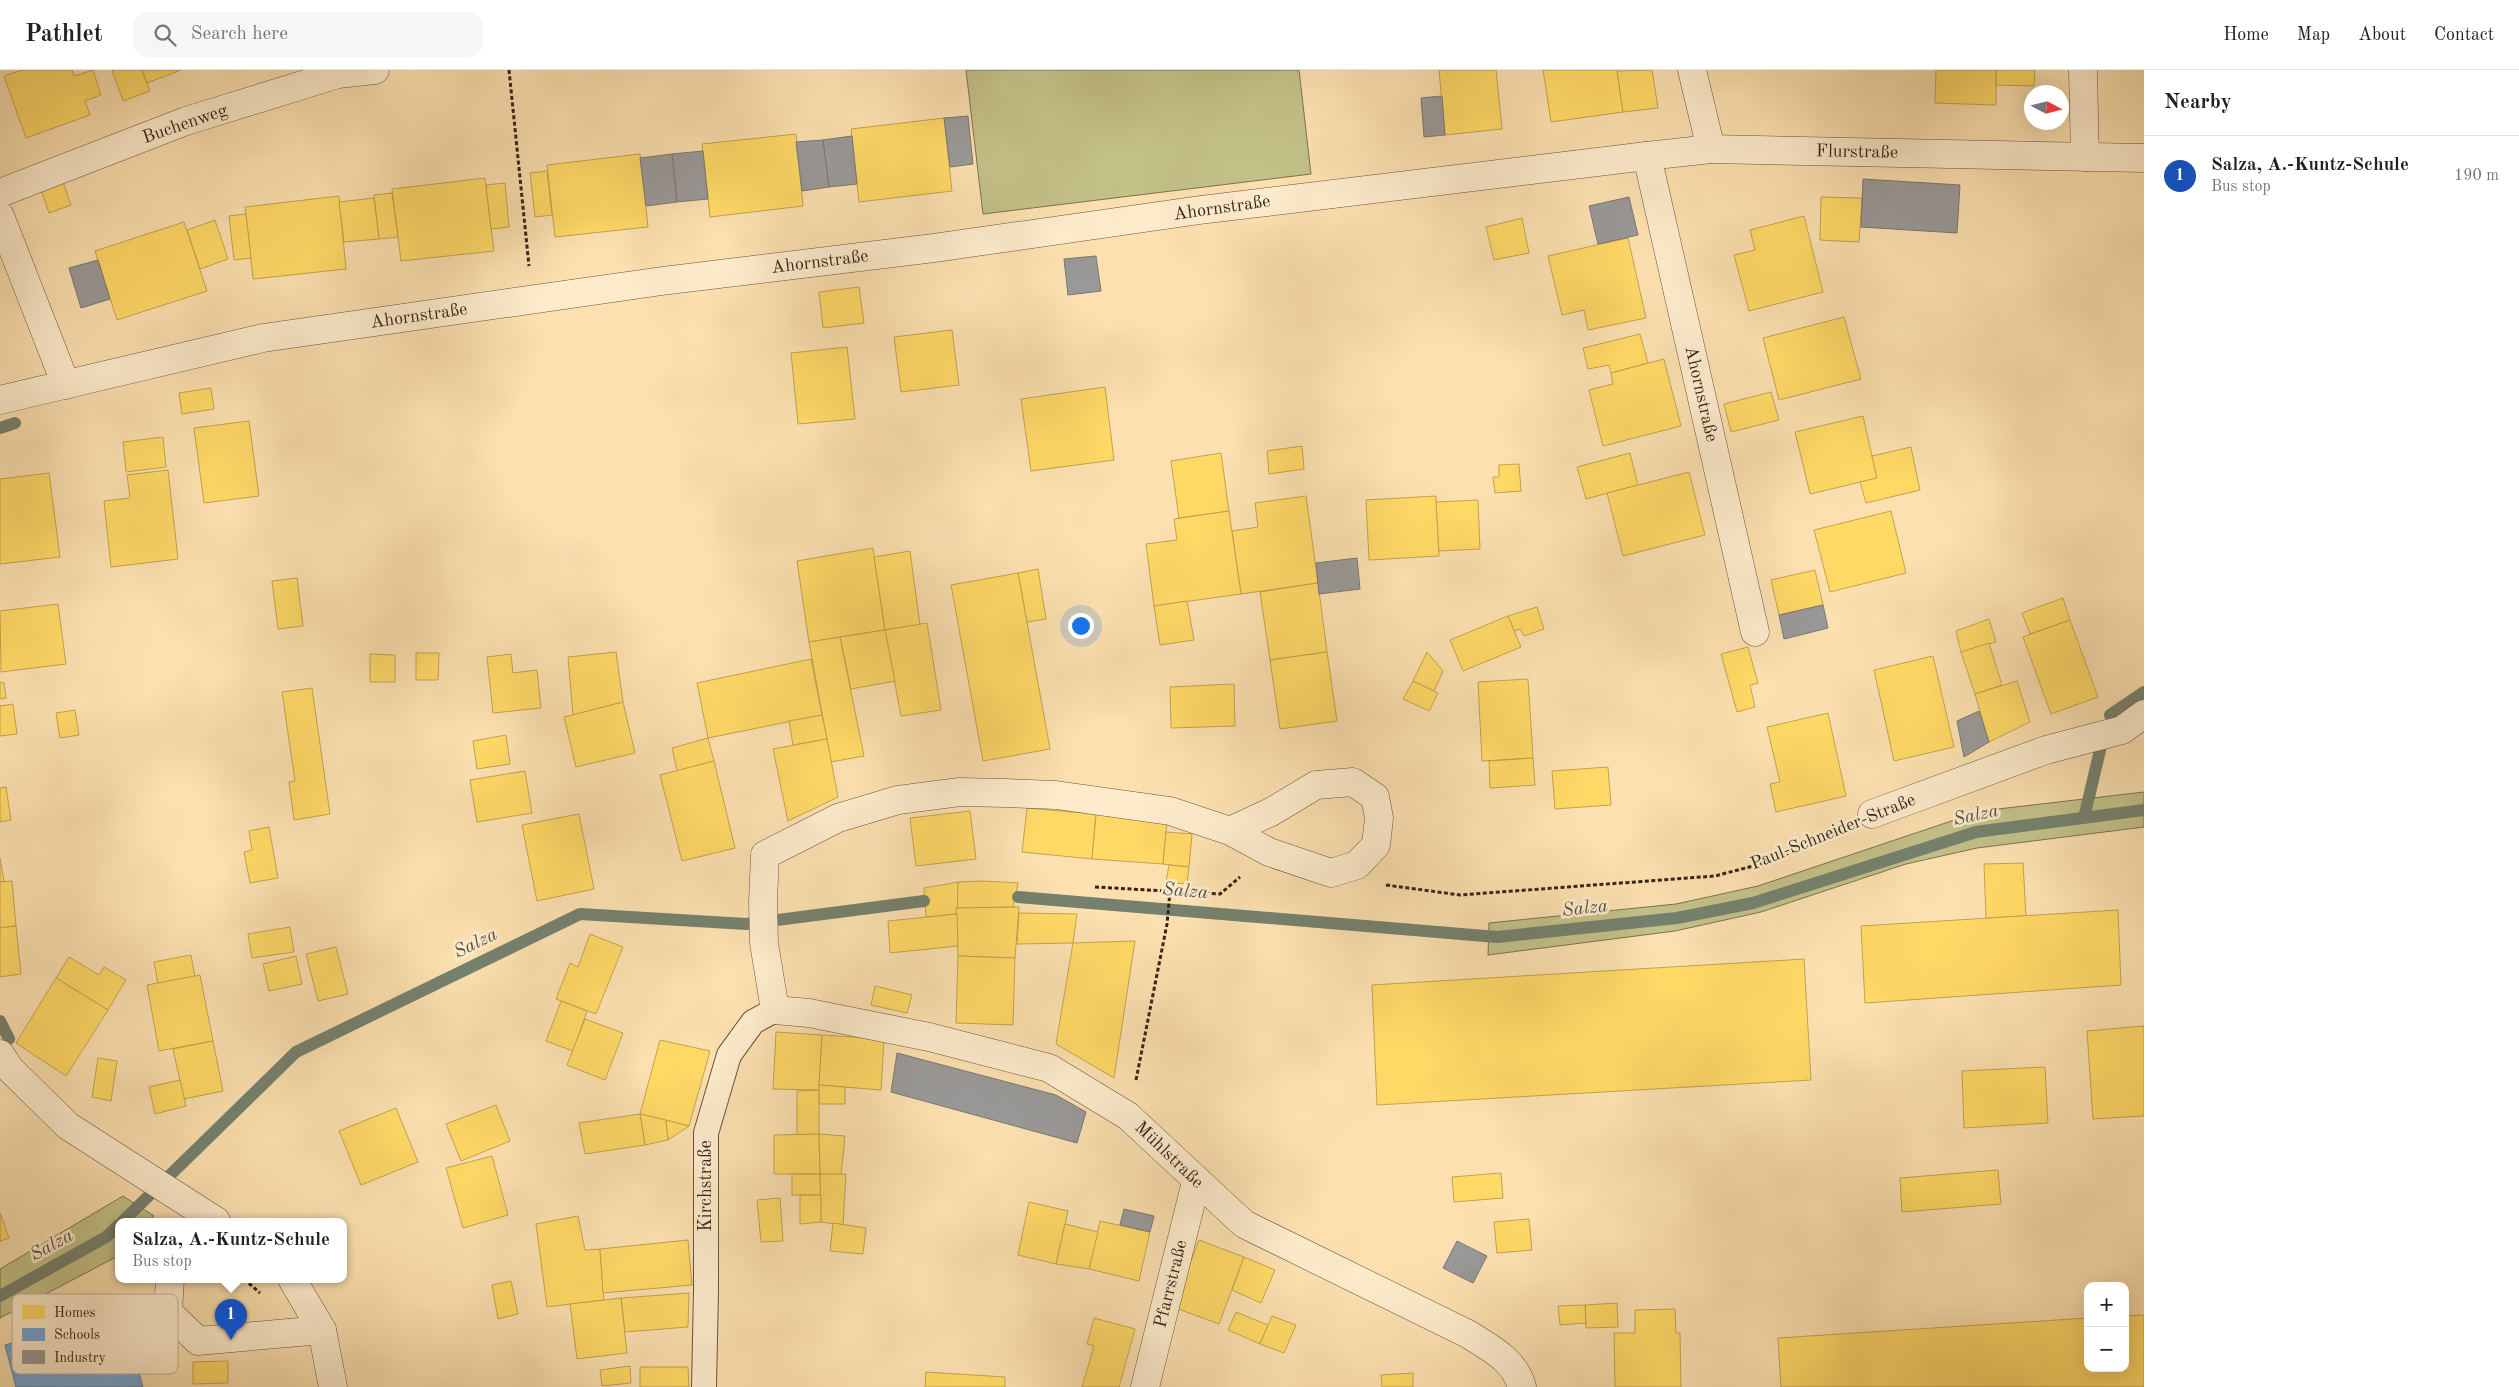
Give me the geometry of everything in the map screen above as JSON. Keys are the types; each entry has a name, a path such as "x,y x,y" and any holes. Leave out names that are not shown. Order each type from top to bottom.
{"street":[{"name":"Buchenweg","path":"0,194 186,121 338,74 375,70"},
{"path":"1692,70 1711,150"},
{"path":"2083,70 2085,157"},
{"name":"Ahornstraße","path":"0,400 263,338 662,281 934,248 1200,210 1646,156 1711,150"},
{"name":"Flurstraße","path":"1711,150 2144,158"},
{"name":"Ahornstraße","path":"1646,156 1755,632"},
{"path":"0,216 66,385"},
{"name":"Paul-Schneider-Straße","path":"1872,814 2046,750 2122,730 2144,714"},
{"path":"775,1010 764,943 765,855 838,818 898,800 960,792 1056,795 1170,811 1230,831 1269,852 1331,873 1357,865 1376,845 1379,818 1375,797 1352,782 1316,785 1271,812 1230,831"},
{"name":"Mühlstraße","path":"775,1010 809,1013 928,1037 1048,1068 1128,1116 1196,1182 1244,1224 1468,1334 1502,1355 1520,1378 1522,1387"},
{"path":"0,1054 10,1069 68,1126 143,1172 211,1218"},
{"name":"Pfarrstraße","path":"1145,1387 1196,1182"},
{"path":"294,1283 322,1330 333,1387"},
{"path":"178,1322 198,1341 322,1330"}],"lane":[{"name":"Kirchstraße","path":"704,1387 706,1133 729,1055 752,1022 775,1010"}],"path":[{"path":"509,70 532,300"},
{"name":"Paul-Schneider-Straße","path":"1384,884 1460,894 1715,876 1772,861 1872,814"},
{"path":"1095,887 1220,894 1269,852"},
{"path":"1128,1116 1167,924 1170,891"}],"shaded area":[{"path":"966,70 1299,70 1311,174 983,214"},
{"path":"2144,792 2144,827 1977,848 1906,864 1761,912 1675,931 1488,955 1489,923 1676,904 1758,886 1981,811"},
{"path":"123,1196 154,1216 152,1218 115,1218 115,1258 46,1294 12,1294 12,1312 0,1318 0,1269"}],"building: Homes":[{"path":"22,70 72,70 74,76 93,70 101,95 85,101 90,115 26,138 4,76"},
{"path":"112,70 142,70 150,91 123,101"},
{"path":"142,70 181,70 147,83"},
{"path":"1439,70 1496,70 1502,129 1445,135"},
{"path":"1543,70 1617,70 1623,112 1551,122"},
{"path":"1652,70 1658,108 1623,112 1617,71"},
{"path":"1936,70 1996,70 1996,105 1935,103"},
{"path":"1996,70 2035,70 2034,85 1996,85"},
{"path":"944,118 952,191 859,202 851,129"},
{"path":"796,134 803,206 710,217 702,144"},
{"path":"640,154 648,227 555,237 547,165"},
{"path":"547,171 552,215 535,217 530,173"},
{"path":"485,178 494,251 401,261 392,189"},
{"path":"63,182 71,205 49,213 41,190"},
{"path":"505,183 509,227 491,229 486,185"},
{"path":"392,193 398,237 379,239 374,195"},
{"path":"339,196 346,269 253,279 245,207"},
{"path":"1821,197 1862,198 1859,242 1820,240"},
{"path":"374,198 379,239 344,242 339,202"},
{"path":"246,214 251,258 234,260 229,216"},
{"path":"1804,216 1823,292 1749,311 1734,255 1755,250 1750,230"},
{"path":"1522,218 1529,253 1494,260 1486,227"},
{"path":"215,220 228,259 200,269 187,230"},
{"path":"184,222 207,291 117,320 95,251"},
{"path":"1628,238 1646,318 1588,330 1584,310 1562,315 1548,256"},
{"path":"859,287 864,323 823,328 819,292"},
{"path":"1844,317 1861,379 1779,400 1763,338"},
{"path":"952,330 959,385 901,392 894,337"},
{"path":"1640,334 1648,363 1611,373 1609,365 1588,369 1583,348"},
{"path":"847,347 855,419 798,424 791,353"},
{"path":"1664,359 1681,426 1603,446 1589,390 1613,384 1611,373"},
{"path":"1105,387 1114,460 1031,471 1021,399"},
{"path":"211,388 214,409 182,414 179,393"},
{"path":"1771,392 1779,420 1731,432 1724,404"},
{"path":"1863,416 1877,478 1810,494 1795,432"},
{"path":"249,421 259,496 204,503 194,428"},
{"path":"163,437 166,467 126,472 123,442"},
{"path":"1302,446 1304,469 1269,474 1267,451"},
{"path":"1911,447 1920,490 1866,503 1860,482 1877,478 1872,456"},
{"path":"1221,453 1229,511 1179,518 1171,461"},
{"path":"1630,453 1638,485 1586,499 1577,467"},
{"path":"1519,464 1521,491 1495,493 1493,477 1499,477 1499,465"},
{"path":"168,470 178,559 111,567 104,501 130,498 127,475"},
{"path":"1689,472 1705,535 1623,556 1607,493"},
{"path":"49,473 60,557 0,564 0,479"},
{"path":"1306,496 1318,583 1241,594 1232,531 1258,527 1255,503"},
{"path":"1436,496 1439,556 1369,560 1366,500"},
{"path":"1478,500 1480,549 1439,551 1436,502"},
{"path":"1229,511 1241,594 1154,606 1146,544 1177,540 1174,519"},
{"path":"1891,511 1906,573 1830,592 1814,530"},
{"path":"873,548 885,630 809,642 797,561"},
{"path":"910,551 920,625 885,630 874,557"},
{"path":"1038,569 1046,619 1027,622 1018,573"},
{"path":"1815,570 1823,605 1779,615 1771,580"},
{"path":"1018,573 1050,749 983,761 951,585"},
{"path":"297,578 303,626 278,629 272,581"},
{"path":"1318,583 1327,652 1270,660 1260,592"},
{"path":"2063,598 2070,620 2030,634 2022,613"},
{"path":"1187,601 1194,640 1160,645 1154,606"},
{"path":"58,604 66,664 1,672 0,611"},
{"path":"1537,607 1544,629 1524,636 1520,629 1514,631 1508,616"},
{"path":"1508,616 1521,647 1463,671 1450,640"},
{"path":"1989,619 1996,642 1961,652 1956,631"},
{"path":"2070,620 2098,697 2051,714 2023,637"},
{"path":"927,623 941,710 901,716 885,630"},
{"path":"885,630 895,681 851,689 840,637"},
{"path":"840,637 864,756 831,762 809,642"},
{"path":"1989,643 2002,685 1975,694 1961,652"},
{"path":"1748,647 1758,683 1750,685 1755,707 1737,712 1721,654"},
{"path":"616,652 623,702 573,715 568,657"},
{"path":"1327,652 1337,721 1280,729 1270,660"},
{"path":"1427,652 1443,671 1434,691 1413,681"},
{"path":"416,653 439,653 438,680 416,680"},
{"path":"370,654 395,655 395,682 370,682"},
{"path":"511,654 513,673 537,670 541,708 493,713 487,657"},
{"path":"1933,656 1954,747 1894,761 1874,670"},
{"path":"811,659 822,715 708,738 697,683"},
{"path":"1528,679 1533,758 1482,761 1478,682"},
{"path":"1413,681 1438,693 1429,711 1403,699"},
{"path":"2017,681 2030,722 1989,742 1975,694"},
{"path":"0,682 4,683 6,698 0,699"},
{"path":"1234,684 1235,726 1171,728 1170,687"},
{"path":"312,688 330,814 294,820 289,782 295,781 282,692"},
{"path":"623,702 635,753 576,767 564,717"},
{"path":"13,704 17,734 0,736 0,706"},
{"path":"75,710 79,735 60,738 56,713"},
{"path":"1828,713 1846,796 1776,812 1770,784 1780,782 1767,727"},
{"path":"822,715 827,739 793,745 789,721"},
{"path":"506,735 510,764 477,769 473,741"},
{"path":"708,738 714,761 677,771 672,748"},
{"path":"827,739 838,797 788,821 773,749"},
{"path":"1533,758 1535,785 1490,788 1489,761"},
{"path":"714,761 735,848 682,861 660,775"},
{"path":"1608,767 1611,805 1555,809 1552,771"},
{"path":"525,771 532,813 477,822 470,780"},
{"path":"6,787 11,820 0,822 0,788"},
{"path":"1027,808 1096,814 1092,859 1022,852"},
{"path":"970,811 976,859 916,866 910,818"},
{"path":"579,814 594,889 537,901 522,825"},
{"path":"1096,814 1167,820 1163,864 1092,859"},
{"path":"269,827 278,878 250,883 244,852 252,850 249,831"},
{"path":"1166,832 1192,834 1189,867 1163,864"},
{"path":"0,858 4,881 0,882"},
{"path":"2023,863 2026,916 1986,918 1984,864"},
{"path":"1169,865 1189,867 1187,884 1166,882"},
{"path":"12,881 16,926 0,928 0,882"},
{"path":"958,882 1018,883 1013,907 956,908"},
{"path":"958,882 957,914 926,917 924,888"},
{"path":"1019,907 1015,958 958,956 956,908"},
{"path":"2118,910 2121,985 1865,1003 1861,926"},
{"path":"1019,913 1077,914 1073,943 1017,944"},
{"path":"957,914 958,946 890,953 888,921"},
{"path":"16,926 21,974 0,977 0,928"},
{"path":"290,927 294,952 252,958 248,934"},
{"path":"590,934 623,947 596,1014 556,999 570,963 578,967"},
{"path":"1135,941 1114,1078 1056,1044 1073,943"},
{"path":"336,947 348,994 318,1001 306,954"},
{"path":"191,955 195,977 158,984 154,962"},
{"path":"296,956 302,984 269,991 263,964"},
{"path":"958,956 1015,958 1013,1025 956,1023"},
{"path":"69,957 99,975 104,967 126,980 108,1010 56,978"},
{"path":"1804,959 1811,1080 1377,1105 1372,985"},
{"path":"200,975 213,1041 159,1051 147,985"},
{"path":"56,978 108,1010 66,1076 16,1043"},
{"path":"875,986 912,995 907,1013 871,1005"},
{"path":"561,1001 587,1011 573,1051 546,1041"},
{"path":"585,1019 623,1033 605,1080 567,1065"},
{"path":"2144,1026 2144,1116 2093,1119 2087,1031"},
{"path":"776,1032 822,1035 819,1090 773,1089"},
{"path":"822,1035 884,1039 881,1090 819,1085"},
{"path":"660,1040 710,1051 689,1126 640,1114"},
{"path":"213,1041 223,1091 184,1099 173,1049"},
{"path":"98,1058 117,1061 111,1101 92,1097"},
{"path":"2045,1067 2048,1123 1964,1128 1962,1071"},
{"path":"180,1080 186,1106 155,1114 149,1087"},
{"path":"819,1085 845,1087 845,1104 819,1104"},
{"path":"819,1090 819,1134 797,1135 797,1091"},
{"path":"496,1105 510,1141 461,1161 446,1124"},
{"path":"396,1108 418,1162 361,1185 339,1131"},
{"path":"640,1114 666,1120 668,1140 645,1145"},
{"path":"640,1114 645,1145 585,1154 579,1123"},
{"path":"666,1120 689,1126 668,1140"},
{"path":"819,1134 820,1174 774,1174 774,1135"},
{"path":"819,1134 845,1136 841,1175 820,1174"},
{"path":"492,1156 508,1215 463,1228 446,1168"},
{"path":"1998,1170 2001,1204 1902,1212 1900,1178"},
{"path":"1501,1173 1503,1198 1454,1202 1452,1177"},
{"path":"792,1174 820,1174 821,1195 792,1195"},
{"path":"820,1174 846,1174 843,1225 821,1222"},
{"path":"800,1195 821,1195 821,1222 800,1224"},
{"path":"780,1198 783,1241 761,1242 757,1200"},
{"path":"1029,1202 1068,1211 1056,1264 1018,1255"},
{"path":"0,1213 9,1238 0,1241"},
{"path":"578,1216 585,1250 600,1249 604,1300 547,1307 536,1224"},
{"path":"1529,1219 1532,1250 1497,1253 1494,1222"},
{"path":"1100,1221 1150,1232 1139,1281 1089,1269"},
{"path":"833,1223 866,1228 863,1254 830,1251"},
{"path":"1065,1224 1098,1232 1089,1269 1056,1264"},
{"path":"688,1240 692,1285 603,1293 600,1249"},
{"path":"1199,1240 1244,1257 1219,1324 1173,1307"},
{"path":"1244,1257 1275,1270 1261,1303 1232,1290"},
{"path":"511,1281 518,1314 498,1319 492,1285"},
{"path":"689,1293 688,1327 625,1332 621,1298"},
{"path":"621,1298 627,1353 577,1359 570,1304"},
{"path":"1617,1303 1618,1327 1586,1328 1585,1305"},
{"path":"1585,1305 1586,1323 1560,1325 1558,1306"},
{"path":"1675,1309 1676,1333 1680,1333 1681,1387 1615,1387 1614,1333 1635,1333 1635,1310"},
{"path":"1236,1312 1268,1325 1260,1344 1228,1330"},
{"path":"2144,1315 2144,1387 1781,1387 1778,1338 2084,1318 2084,1372 2129,1372 2129,1316"},
{"path":"1272,1316 1296,1325 1284,1353 1260,1344"},
{"path":"1094,1318 1135,1329 1119,1387 1082,1387 1094,1346 1087,1344"},
{"path":"228,1361 228,1383 193,1384 193,1362"},
{"path":"630,1366 631,1383 602,1386 600,1370"},
{"path":"640,1367 688,1367 689,1387 640,1387"},
{"path":"926,1372 1005,1377 1005,1387 925,1387"},
{"path":"1413,1373 1413,1387 1382,1387 1381,1375"}],"building: Schools":[{"path":"12,1343 12,1372 5,1345"},
{"path":"13,1374 139,1374 143,1387 16,1387"}],"building: Industry":[{"path":"1442,96 1445,135 1424,137 1421,98"},
{"path":"968,116 973,164 950,167 944,118"},
{"path":"852,136 857,184 829,187 823,140"},
{"path":"823,140 829,187 802,191 796,142"},
{"path":"703,151 708,199 677,202 672,154"},
{"path":"672,154 677,202 646,206 640,158"},
{"path":"1863,179 1960,185 1957,233 1861,227"},
{"path":"1629,197 1638,235 1598,244 1589,206"},
{"path":"1096,256 1101,291 1068,295 1064,259"},
{"path":"98,260 110,299 81,308 69,268"},
{"path":"1357,558 1360,589 1319,594 1316,563"},
{"path":"1823,605 1828,628 1784,639 1779,615"},
{"path":"1979,711 1989,742 1964,757 1957,721"},
{"path":"897,1053 1056,1095 1086,1112 1077,1143 891,1092"},
{"path":"1124,1209 1154,1216 1150,1232 1120,1225"},
{"path":"1457,1241 1487,1256 1473,1283 1443,1268"}],"waterway":[{"path":"0,428 15,423"},
{"path":"2110,715 2144,692"},
{"path":"2084,818 2101,746"},
{"name":"Salza","path":"1018,897 1497,937 1677,918 1753,903 1976,832 2144,810"},
{"name":"Salza","path":"126,1218 296,1052 580,914 746,924 924,901"},
{"path":"0,1021 9,1039"},
{"name":"Salza","path":"0,1296 106,1237 115,1229"}],"place":[{"name":"Salza, A.-Kuntz-Schule","path":"231,1340"}]}
